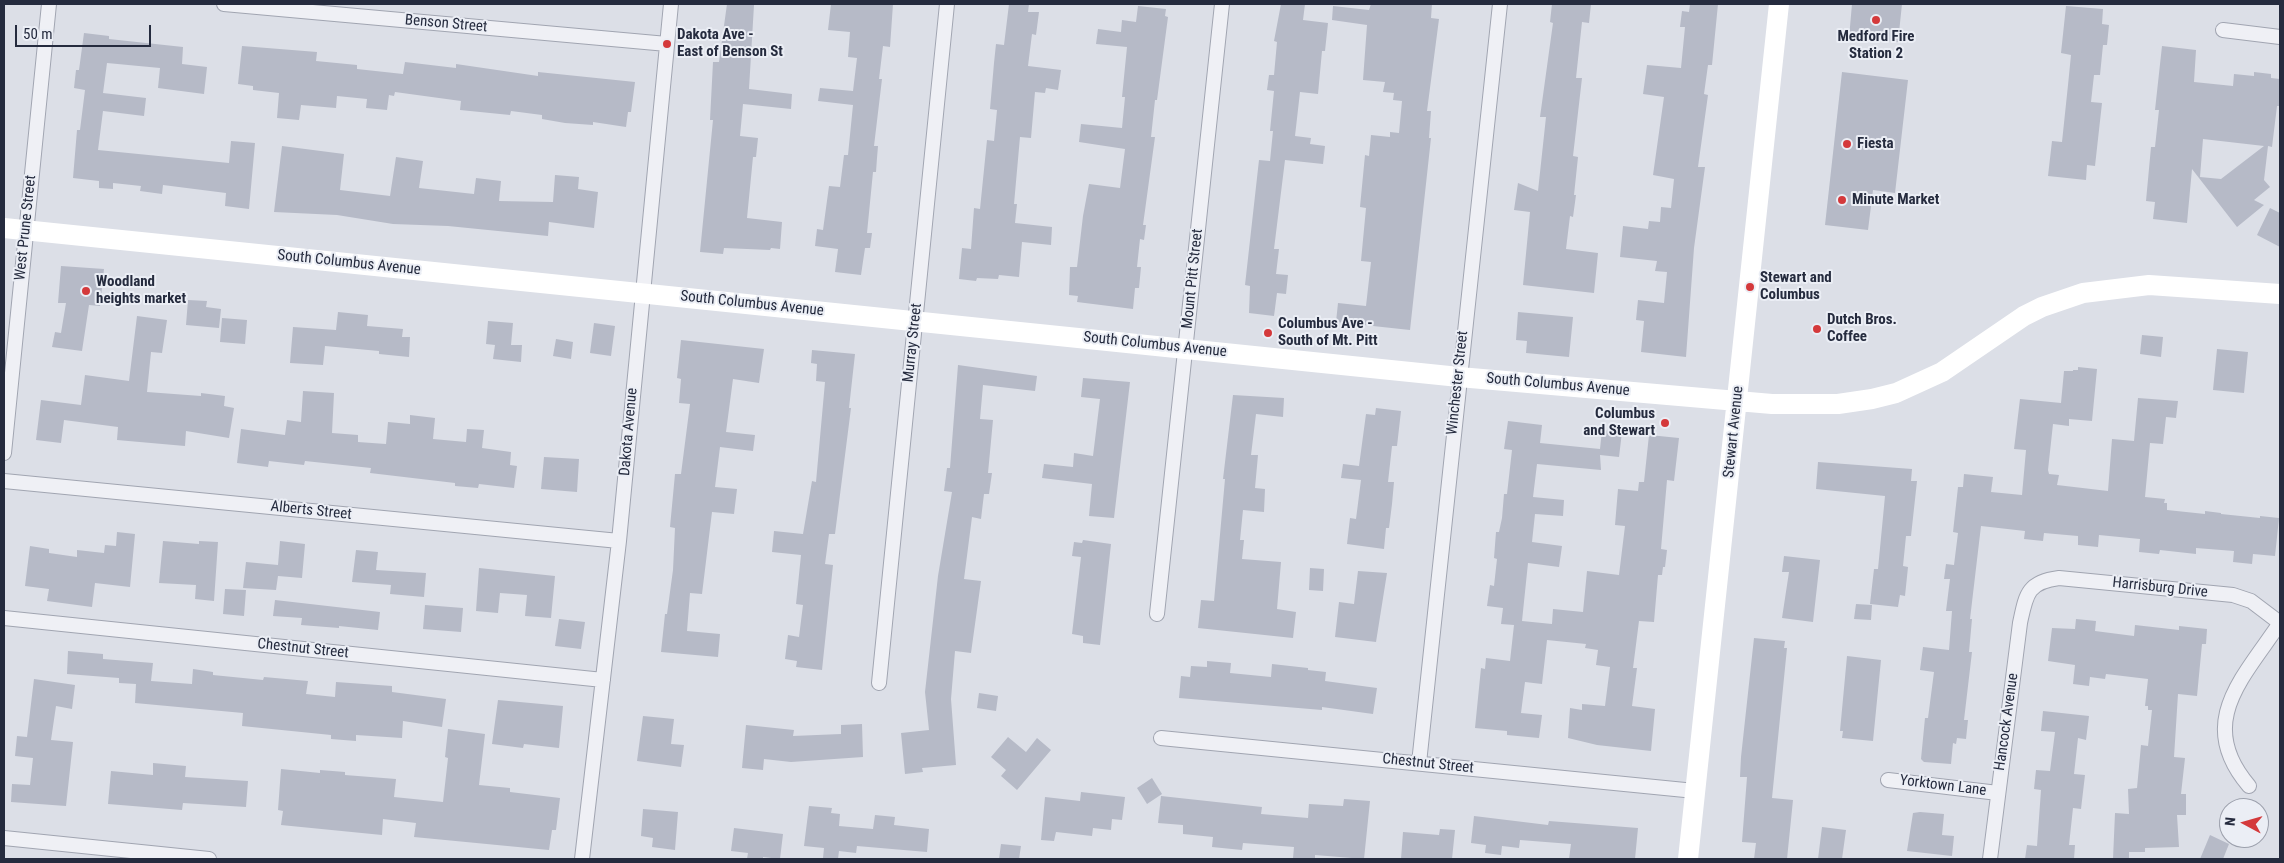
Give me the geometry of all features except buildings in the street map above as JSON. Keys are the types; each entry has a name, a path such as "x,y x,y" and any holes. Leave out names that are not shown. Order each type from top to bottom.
{"main road":[{"name":"Stewart Avenue","path":"1688,859 1779,4"},
{"name":"South Columbus Avenue","path":"4,228 1459,376 1738,402 1838,404 1896,393 1942,372 2024,316 2042,307 2083,293 2149,285 2280,294"}],"street":[{"name":"West Prune Street","path":"4,453 49,4"},
{"name":"Benson Street","path":"224,4 667,44"},
{"name":"Dakota Avenue","path":"582,859 618,541 671,4"},
{"name":"Murray Street","path":"879,682 947,4"},
{"name":"Mount Pitt Street","path":"1157,614 1222,4"},
{"name":"Winchester Street","path":"1419,762 1500,4"},
{"path":"2223,30 2280,36"},
{"name":"Alberts Street","path":"4,481 618,541"},
{"name":"Harrisburg Drive","path":"2033,586 2048,579 2059,578 2232,595 2251,601 2280,623"},
{"name":"Hancock Avenue","path":"1990,859 2020,623 2024,604 2033,586"},
{"name":"Chestnut Street","path":"4,618 603,680"},
{"path":"2248,786 2235,769 2227,753 2224,724 2237,684 2280,623"},
{"name":"Chestnut Street","path":"1161,738 1419,762 1695,791"},
{"name":"Yorktown Lane","path":"1888,780 1998,793"},
{"path":"4,838 209,859"}],"place":[{"name":"Medford Fire Station 2","path":"1876,20"},
{"name":"Dakota Ave - East of Benson St","path":"667,44"},
{"name":"Fiesta","path":"1847,144"},
{"name":"Minute Market","path":"1842,200"},
{"name":"Stewart and Columbus","path":"1750,287"},
{"name":"Woodland heights market","path":"86,291"},
{"name":"Dutch Bros. Coffee","path":"1817,329"},
{"name":"Columbus Ave - South of Mt. Pitt","path":"1268,333"},
{"name":"Columbus and Stewart","path":"1665,423"}]}
